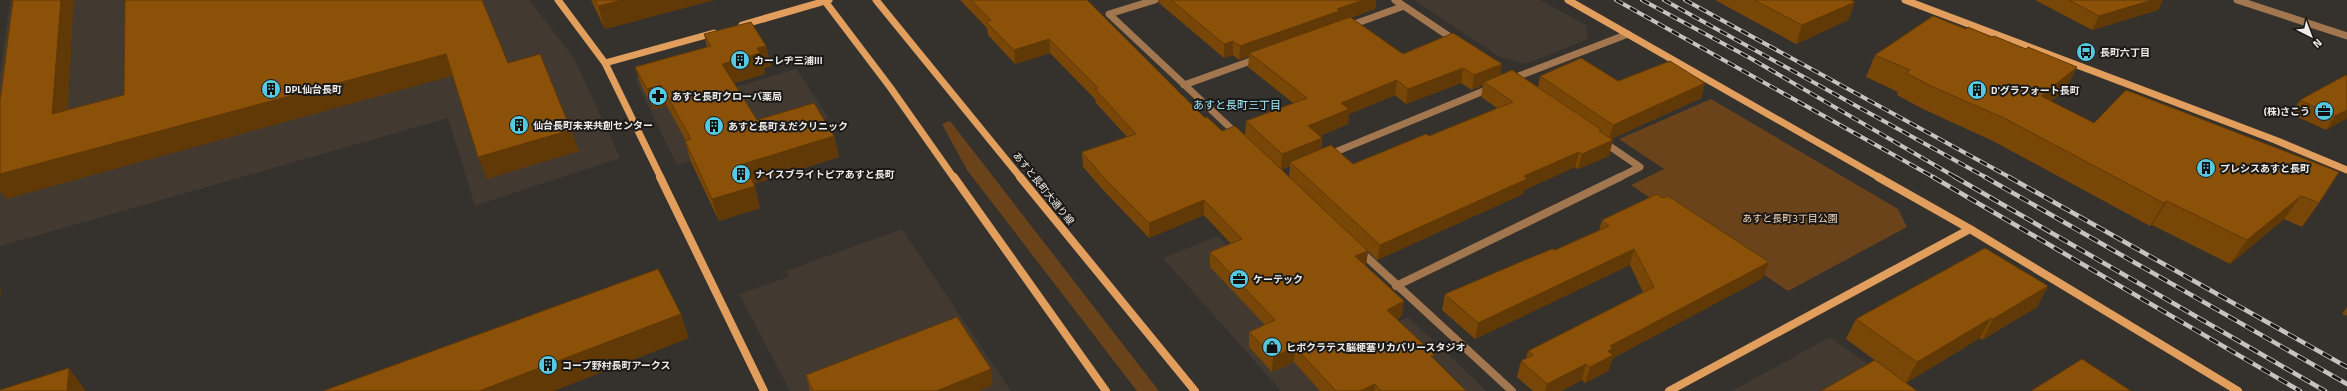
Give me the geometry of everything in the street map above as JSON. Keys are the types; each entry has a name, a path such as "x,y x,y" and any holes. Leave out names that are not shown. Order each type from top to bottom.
{"street":[{"path":"558,0 605,64 764,391"},
{"path":"734,27 827,0 1106,391"},
{"name":"あすと長町大通り線","path":"876,0 1195,391"},
{"path":"1155,0 1109,14 1242,139"},
{"path":"1395,0 1461,45"},
{"path":"1568,0 1970,229 2238,391"},
{"path":"1905,0 2252,131 2347,170"},
{"path":"2237,0 2347,36"},
{"path":"1338,30 1404,6"},
{"path":"605,64 719,31"},
{"path":"1317,160 1507,81 1628,34"},
{"path":"1184,85 1265,56"},
{"path":"1396,286 1640,167 1595,136"},
{"path":"1669,391 1970,229"},
{"path":"1352,244 1512,391"}],"shaded area":[{"path":"10,0 529,0 574,58 620,158 475,206 448,118 0,246 0,74"},
{"path":"1414,0 1540,0 1586,25 1588,39 1526,64 1500,57"},
{"path":"646,69 726,90 796,69 829,118 677,165 635,79"},
{"path":"902,229 1011,391 790,391 739,294 789,277 786,271"},
{"path":"1218,236 1277,296 1314,360 1408,317 1487,391 1281,391 1163,258"},
{"path":"1830,337 1905,391 1732,391"}],"green space":[{"name":"あすと長町3丁目公園","path":"1711,99 1898,209 1907,227 1788,291 1631,185 1664,169 1619,139"},
{"path":"950,121 1159,391 1137,391 967,170 942,124"}],"building":[{"name":"DPL仙台長町","path":"13,0 61,0 52,114 124,95 125,0 482,0 508,63 540,54 571,130 478,157 446,54 0,174 0,101"},
{"path":"595,0 623,0 598,6"},
{"path":"971,0 1087,0 1205,118 1207,117 1222,131 1235,126 1368,251 1355,256 1404,301 1387,310 1435,355 1431,356 1466,391 1381,391 1375,384 1360,391 1336,391 1295,347 1273,357 1249,332 1275,320 1210,252 1242,239 1204,200 1149,223 1104,178 1082,152 1136,134 1095,89 1098,88 1049,39 1014,50 986,22 991,20"},
{"path":"1171,0 1363,0 1337,9 1339,11 1240,46 1233,41 1224,44"},
{"path":"1754,0 1851,0 1855,2 1802,25"},
{"path":"2069,0 2152,0 2099,16"},
{"path":"1933,16 1966,29 1968,27 1992,37 1994,36 2026,49 2028,47 2077,67 2041,96 2094,123 2126,90 2339,172 2319,203 2301,196 2247,240 2167,201 2164,203 2004,118 1933,87 1906,73 1910,70 1875,55"},
{"path":"1350,17 1403,54 1453,33 1502,64 1474,75 1463,68 1408,89 1397,80 1341,103 1349,109 1308,126 1322,138 1282,154 1246,121 1307,98 1249,53"},
{"path":"751,22 766,46 757,48 760,53 722,64 757,120 814,103 834,136 743,164 755,186 712,199 685,141 691,139 661,85 647,89 635,67 711,46 704,34"},
{"path":"1581,58 1618,81 1670,61 1705,83 1613,125 1540,76"},
{"path":"1512,70 1602,130 1599,131 1613,140 1582,154 1579,152 1524,176 1527,179 1380,245 1290,162 1331,145 1353,164 1426,134 1429,136 1513,102 1484,82"},
{"path":"2346,75 2347,110 2335,116 2300,100"},
{"path":"1657,194 1663,198 1668,196 1769,262 1610,346 1613,348 1608,351 1613,355 1590,367 1586,364 1547,384 1521,361 1533,355 1528,351 1654,287 1634,249 1478,323 1445,294 1552,249 1555,250 1609,226 1602,220"},
{"path":"1985,248 2048,286 1917,362 1856,319"},
{"path":"658,269 681,314 479,391 323,391"},
{"path":"957,317 991,369 936,391 813,391 806,375"},
{"path":"2082,359 2131,391 2031,391"},
{"path":"1875,360 1917,391 1821,391"},
{"path":"69,368 67,391 0,391 0,390"}],"railway":[{"path":"1616,0 1935,178"},
{"path":"1642,0 1750,58 1957,178"},
{"path":"1664,0 1987,178"},
{"path":"1685,0 2011,178"},
{"path":"1933,177 2300,391"},
{"path":"1955,177 2325,391"},
{"path":"1985,177 2347,384"},
{"path":"2009,177 2347,367"}],"place":[{"name":"長町六丁目","path":"2086,52"},
{"name":"カーレヂ三浦III","path":"740,60"},
{"name":"DPL仙台長町","path":"271,89"},
{"name":"D'グラフォート長町","path":"1977,90"},
{"name":"あすと長町クローバ薬局","path":"658,96"},
{"name":"(株)さこう","path":"2324,111"},
{"name":"仙台長町未来共創センター","path":"519,125"},
{"name":"あすと長町えだクリニック","path":"714,126"},
{"name":"プレシスあすと長町","path":"2206,168"},
{"name":"ナイスブライトピアあすと長町","path":"741,174"},
{"name":"ケーテック","path":"1239,279"},
{"name":"ヒポクラテス脳梗塞リカバリースタジオ","path":"1272,347"},
{"name":"コープ野村長町アークス","path":"548,365"}],"district":[{"name":"あすと長町三丁目","path":"1237,105"}]}
